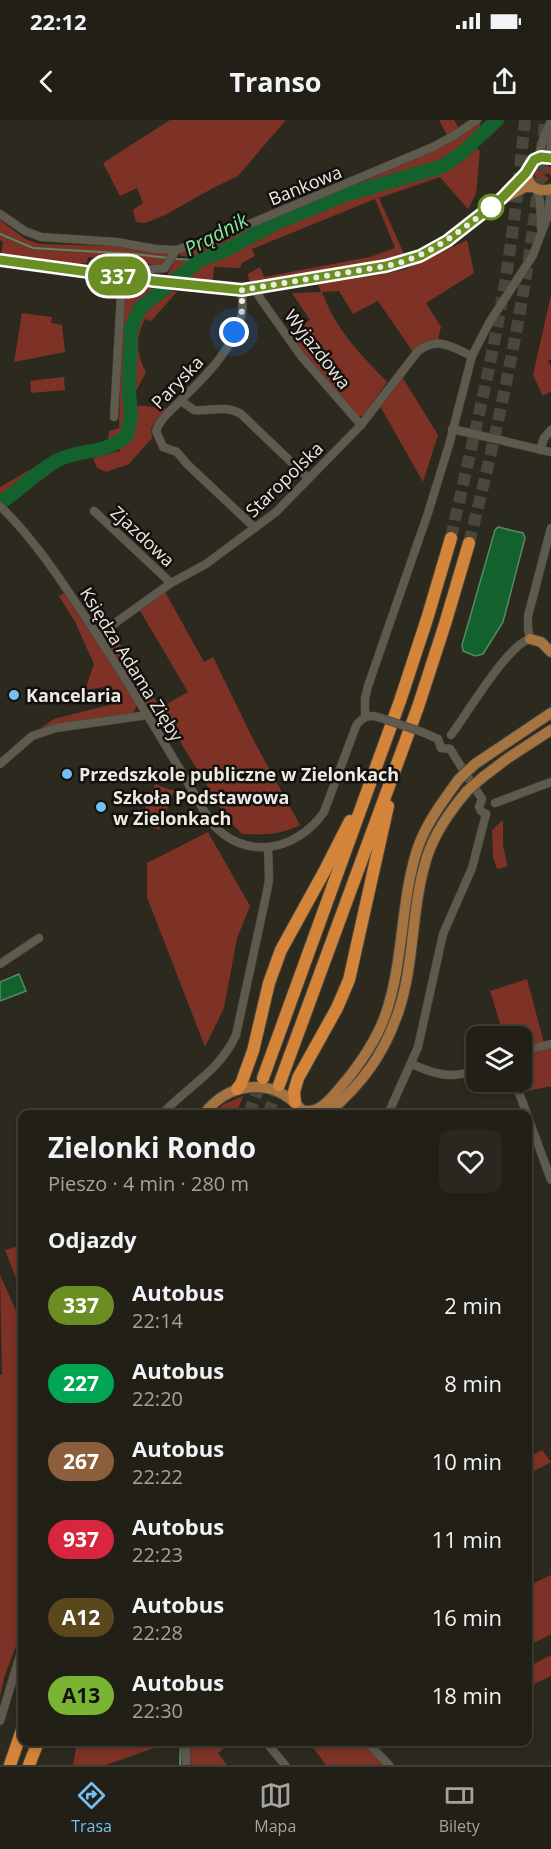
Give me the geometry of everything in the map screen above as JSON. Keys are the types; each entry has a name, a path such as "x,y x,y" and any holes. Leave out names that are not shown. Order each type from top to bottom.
{"highway":[{"path":"263,1078 370,785 424,629 451,538"},
{"path":"279,1085 403,748 445,624 469,543"},
{"path":"301,1109 294,1092 298,1078 337,1008 349,980 370,880 403,748"},
{"path":"237,1089 253,1051 269,983 280,950 370,785"},
{"path":"10,1765 18,1742"},
{"path":"29,1765 36,1746"}],"main road":[{"path":"0,260 135,279 242,290 386,266 410,260 447,241 502,198 527,171 531,163 538,158 551,156"},
{"path":"527,171 529,181 535,188"},
{"path":"502,198 525,188 551,191"},
{"path":"530,639 541,642 551,652"},
{"path":"315,1110 332,1098 364,1056 378,1031 393,989 408,886 416,852 437,809 459,779 475,764 550,713"},
{"path":"331,1110 361,1082 388,1038 404,992 427,855 445,819 467,791 483,777 548,732"},
{"path":"208,1110 216,1101 237,1089 253,1087 269,1089 285,1095 301,1109"}],"street":[{"name":"Bankowa","path":"0,214 25,231 41,237 116,242 176,250 228,233 397,163 445,141 477,120"},
{"path":"550,123 551,156"},
{"path":"538,158 550,123"},
{"path":"535,188 540,201 542,232"},
{"path":"365,717 365,698 368,686 428,513 472,356 489,323 529,263 542,232 551,191"},
{"path":"135,279 141,271 165,268 171,262 176,250"},
{"path":"114,417 122,277"},
{"name":"Wyjazdowa","path":"255,289 301,356 361,425"},
{"name":"Paryska","path":"242,290 242,311 220,359 158,424 156,431 163,447 177,452 255,528"},
{"name":"Staropolska","path":"97,636 171,583 206,564 276,512 361,425 418,351 434,343 444,344 472,356"},
{"path":"181,401 194,410 232,409 241,414 309,478"},
{"path":"452,429 551,452"},
{"path":"540,450 544,438 551,430"},
{"name":"Zjazdowa","path":"94,511 171,583"},
{"name":"Księdza Adama Zięby","path":"3,512 34,544 97,636 148,715 213,825 235,841 249,846 268,847"},
{"path":"451,735 507,656 521,643 530,639 528,616 551,528"},
{"path":"0,764 32,736 56,728 148,715"},
{"path":"166,1110 218,1064 230,1048 236,1035 266,896 268,847 283,845 297,838 316,823 328,802 356,726 365,717 370,716 438,739"},
{"path":"438,739 444,734 451,735"},
{"path":"450,749 454,743 451,735"},
{"path":"438,739 441,748 450,749"},
{"path":"450,749 482,799"},
{"path":"495,803 551,782"},
{"path":"482,799 490,798 495,803"},
{"path":"482,799 479,807 486,814"},
{"path":"486,814 494,811 495,803"},
{"path":"390,1110 412,1064 426,1018 434,967 443,934 472,867 486,814"},
{"path":"0,964 39,938"},
{"path":"532,1049 551,1044"},
{"path":"412,1064 448,1076 466,1074"},
{"path":"519,1092 526,1110"},
{"path":"532,1127 551,1180"},
{"path":"0,1721 18,1662"},
{"path":"186,1746 186,1765"},
{"path":"269,1746 285,1765"},
{"path":"371,1746 389,1765"}],"shaded area":[{"path":"170,120 286,120 238,176 165,215 145,223 136,222 133,210 143,203 137,188 120,196 103,163"},
{"path":"439,120 454,120 460,130 448,137"},
{"path":"479,120 481,130 453,156 436,166 346,191 297,210 296,206 364,181 427,154 457,138"},
{"path":"475,147 480,151 476,194 468,209 440,177 379,198 404,254 384,260 254,283 249,280 248,274 260,267 264,277 370,257 395,248 375,199 252,249 255,256 242,263 240,268 214,267 213,281 186,277 207,260 313,212 435,175 446,170"},
{"path":"542,164 551,167 551,175 546,173 544,175 549,179 546,182 539,181 534,175 536,168"},
{"path":"0,220 25,239 40,244 114,246 169,253 168,262 160,265 88,257 87,263 70,265 1,255 3,242 0,240"},
{"path":"256,225 258,228 220,250 198,256 187,257 177,254"},
{"path":"467,240 474,273 426,303 441,327 438,340 429,340 413,352 378,301 353,314 339,291 322,292 342,330 387,382 363,416 358,416 311,363 290,334 310,320 292,293 321,292 318,284 406,269"},
{"path":"175,260 190,261 177,277 167,276"},
{"path":"129,285 177,292 151,321 145,319 138,339 140,359 146,372 133,397 133,405 166,408 151,428 152,438 129,464 106,472 97,468 93,458 120,451 118,446 105,452 66,461 8,506 0,496 0,487 56,455 108,443 109,431 119,428 123,293"},
{"path":"551,295 551,359 548,361 551,367 551,391 543,396 533,375"},
{"path":"22,313 52,317 51,323 62,325 65,352 14,362"},
{"path":"401,375 438,435 423,482 379,404"},
{"path":"64,377 65,390 31,393 30,381"},
{"path":"498,527 523,533 525,538 503,622 483,654 475,656 463,651 462,645 495,530"},
{"path":"164,590 204,662 213,657 255,743 300,825 272,834 242,834 228,820 160,709 152,713 104,637 111,629 160,708 188,692 139,609"},
{"path":"64,593 138,703 133,713 51,725 39,729 54,719 117,703 111,686 85,690 94,664 75,622 59,596"},
{"path":"155,784 174,791 159,830 140,822"},
{"path":"503,820 503,845 507,867 497,869 493,857 492,830"},
{"path":"208,832 250,906 237,938 224,1008 205,1047 147,897 147,863"},
{"path":"19,974 26,991 0,1001 0,982"},
{"path":"527,979 544,1043 532,1046 532,1026 501,1026 490,991"},
{"path":"551,1047 551,1086 532,1090 532,1054"},
{"path":"243,1096 238,1110 217,1110 224,1104"},
{"path":"18,1246 18,1284 5,1250"},
{"path":"0,1275 18,1315 18,1641 4,1678 0,1697 0,1375 2,1374"},
{"path":"542,1450 551,1462 532,1472 532,1455"},
{"path":"551,1575 551,1634 532,1644 532,1584"},
{"path":"551,1655 551,1676 532,1685 532,1665"},
{"path":"76,1746 160,1746 106,1765 73,1765"},
{"path":"191,1746 226,1746 218,1753 227,1765 190,1765"},
{"path":"310,1746 365,1746 384,1765 326,1765"}],"waterway":[{"name":"Prądnik","path":"0,501 6,499 58,460 111,445 127,435 131,415 129,392 131,328 140,308 200,260 222,252 274,224 345,195 443,166 463,152 497,120"},
{"path":"0,234 33,248 168,258"},
{"path":"174,259 200,260"},
{"path":"180,1765 181,1746"}],"tunnel":[{"path":"451,538 501,306 509,260 525,120"},
{"path":"469,543 501,407 521,304 545,120"},
{"path":"250,1110 262,1079"},
{"path":"270,1110 279,1085"}],"bus line":[{"name":"337","path":"0,260 210,288 242,290 386,266 420,256 447,241 502,198 526,173 528,166 534,160 541,157 551,158"}],"place":[{"name":"Kancelaria","path":"14,695"},
{"name":"Przedszkole publiczne w Zielonkach","path":"67,774"},
{"name":"Szkoła Podstawowa w Zielonkach","path":"101,807"}],"route":[{"path":"234,332 242,311 242,290 393,265 410,260 447,241 495,204 491,207"}]}
